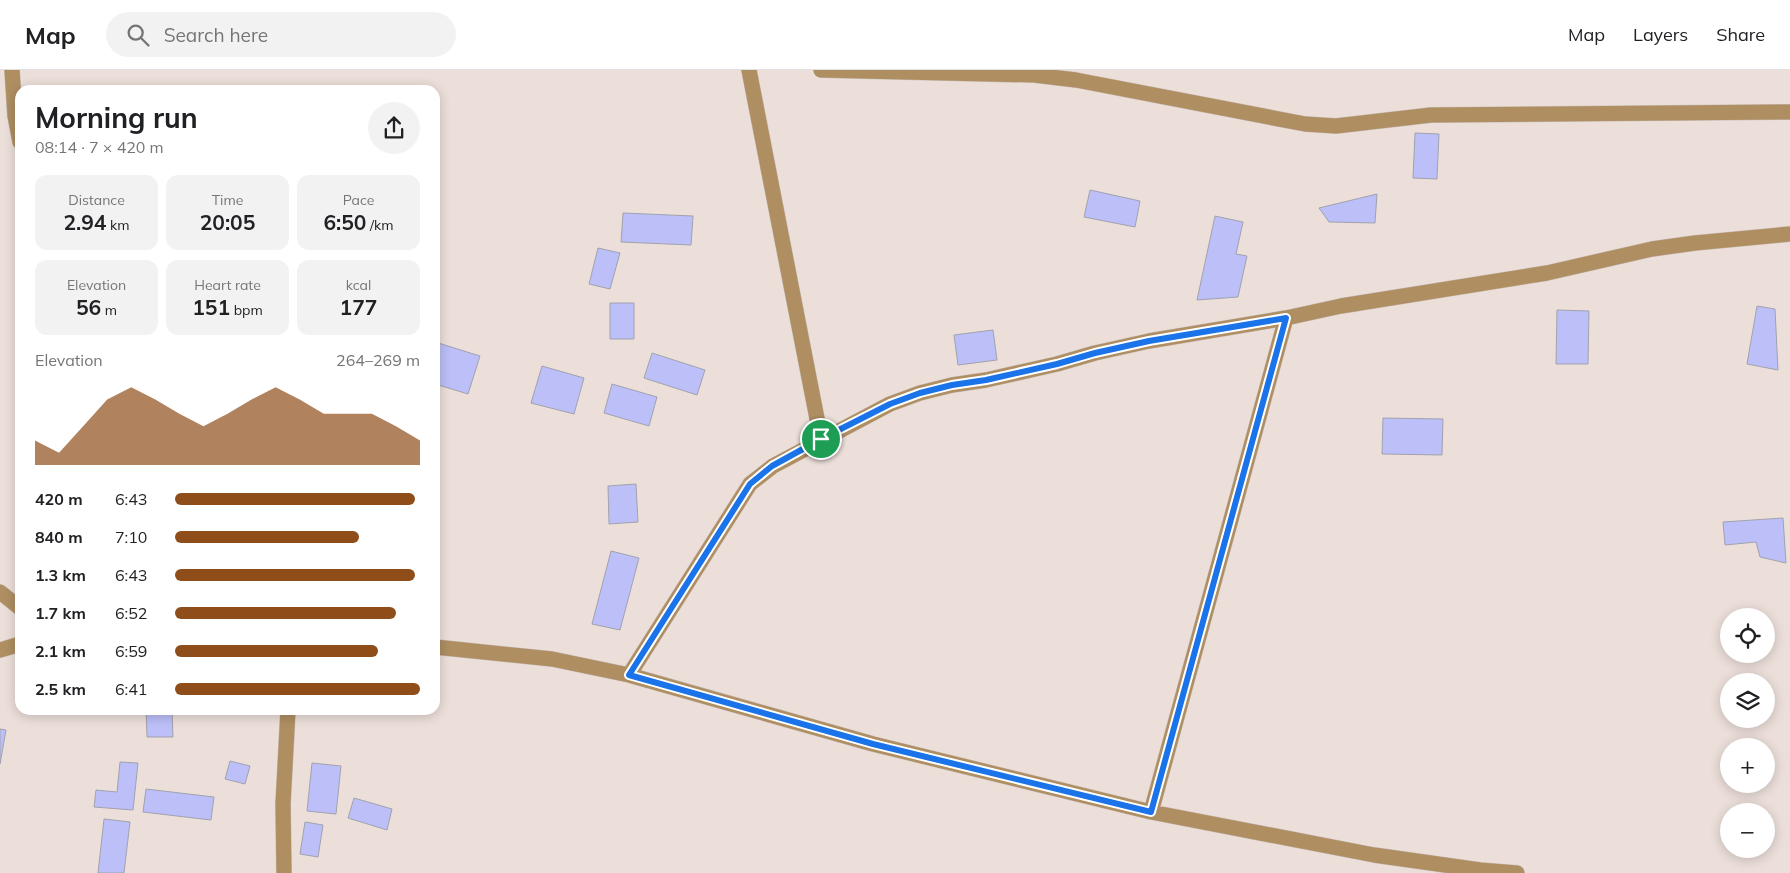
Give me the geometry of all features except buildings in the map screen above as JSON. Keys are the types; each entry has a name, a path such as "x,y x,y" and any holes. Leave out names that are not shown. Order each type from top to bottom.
{"street":[{"path":"12,70 15,116"},
{"path":"749,70 821,439"},
{"path":"821,70 1034,75 1076,80 1305,124 1336,126 1431,115 1790,112"},
{"path":"629,675 750,484 772,466 890,404 928,391 1057,364 1149,341 1286,318 1340,306 1547,273 1652,249 1695,242 1790,234"},
{"path":"1151,812 1286,318"},
{"path":"0,592 15,604"},
{"path":"0,650 15,646"},
{"path":"440,648 552,659 629,675 873,744 1151,812 1374,855 1480,870 1517,873"},
{"path":"284,873 283,804 288,715"}],"route":[{"path":"1286,318 1151,812 873,744 629,675 750,484 772,466 821,439 890,404 920,393 1057,364 1149,341 1286,318"}]}
